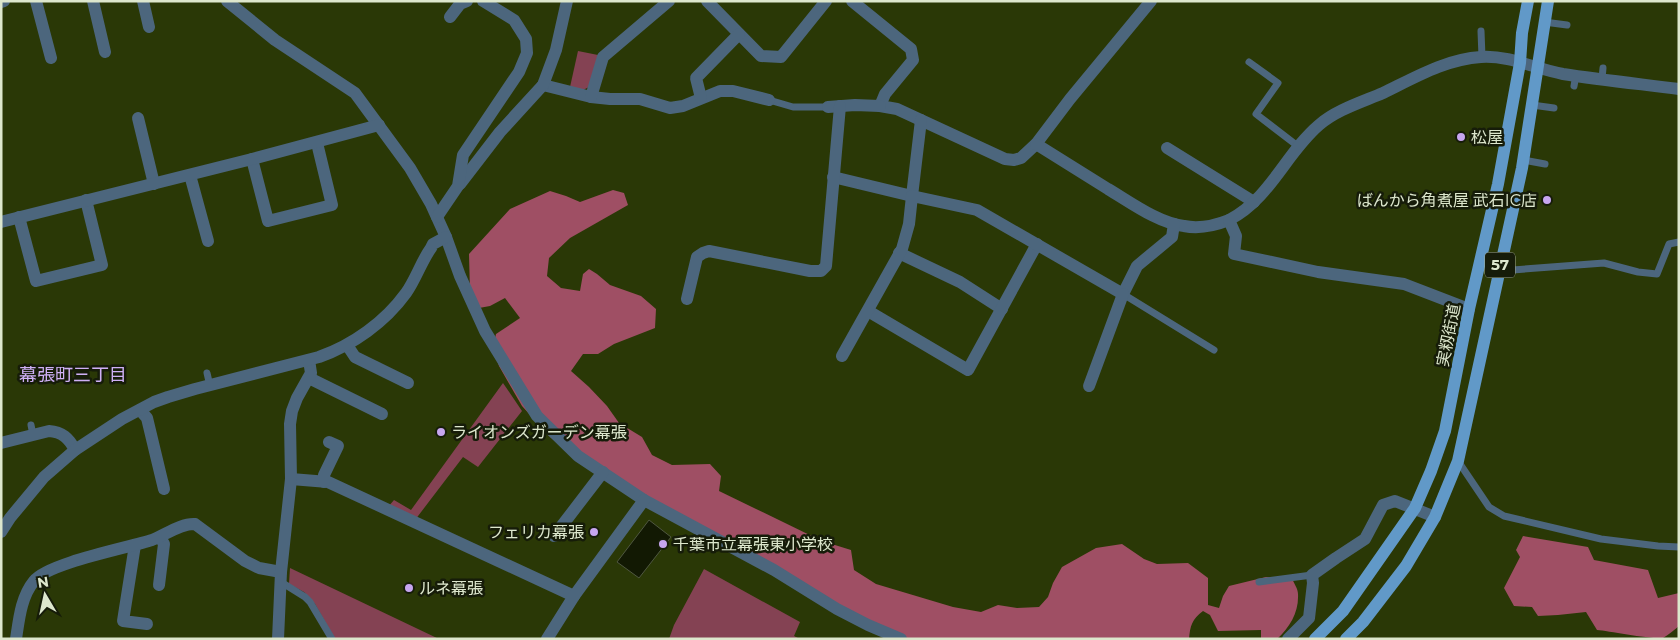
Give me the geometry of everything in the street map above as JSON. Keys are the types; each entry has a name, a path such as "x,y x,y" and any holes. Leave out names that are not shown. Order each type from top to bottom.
{"main road":[{"name":"実籾街道","path":"1315,639 1343,611 1416,508 1445,431 1469,309 1498,184 1520,63 1522,33 1528,1"},
{"name":"57","path":"1346,639 1363,622 1406,566 1435,517 1458,461 1523,160 1548,1"}],"street":[{"path":"36,1 51,58"},
{"path":"93,1 105,52"},
{"path":"142,1 149,27"},
{"path":"227,1 275,40 356,93 410,168 437,217 460,276 485,332 537,416 578,456 644,500 774,570 837,609 901,639"},
{"path":"450,16 460,4 467,1"},
{"path":"458,186 463,155 519,72 527,53 526,38 514,20 483,1"},
{"path":"437,217 458,186 500,132 543,85 556,50 567,1"},
{"path":"591,96 602,57 669,1"},
{"path":"706,1 761,56 781,57 826,1"},
{"path":"852,1 911,49 913,60 885,94 880,106"},
{"path":"687,299 697,257 709,251 810,271 821,271 826,266 833,177 834,106 880,106 897,109 1005,159 1014,160 1021,158 1036,144 1070,99 1151,1"},
{"path":"701,98 696,78 739,34"},
{"path":"1036,144 1134,205 1174,224 1184,227 1203,227 1229,220 1246,210 1276,178 1309,134 1328,117 1442,65 1482,57 1495,57 1575,80 1602,73 1679,89"},
{"path":"543,85 610,99 640,99 670,108 683,106 720,91 733,91 768,100"},
{"path":"138,118 154,184"},
{"path":"842,356 900,253 909,224 921,120"},
{"path":"1,222 317,143 379,125"},
{"path":"252,159 268,221 332,205 317,143"},
{"path":"1167,148 1254,202"},
{"path":"190,175 208,241"},
{"path":"833,177 978,210 1123,294"},
{"path":"19,217 36,281 92,267 102,264 86,200"},
{"path":"1229,220 1236,236 1234,254 1318,272 1404,284 1469,309"},
{"path":"1089,386 1123,294 1137,266 1172,237 1174,224"},
{"path":"1,532 36,486 75,450 99,433 154,402 208,379 309,360 347,345 375,325 397,303 410,287 433,244 446,237"},
{"path":"868,311 968,370 1037,244"},
{"path":"900,253 960,282 1002,309"},
{"path":"347,345 356,357 408,383"},
{"path":"278,639 281,577 291,479 290,424 297,398 312,369 309,360"},
{"path":"309,378 382,414"},
{"path":"140,410 146,418 159,483"},
{"path":"1,443 32,430 49,430 59,432 70,441 75,450"},
{"path":"324,486 324,476 338,446 329,442"},
{"path":"554,536 603,472"},
{"path":"291,479 324,486"},
{"path":"324,486 328,482 498,566 574,596"},
{"path":"548,638 574,596 644,500"},
{"path":"1288,639 1309,618 1313,583 1312,575 1365,539 1383,505 1395,500 1435,517"},
{"path":"16,639 22,606 27,592 34,580 42,574 80,559 135,546 160,537 189,523 195,524 224,549 246,564 281,577"},
{"path":"159,586 164,544 160,537"},
{"path":"135,546 124,621 147,624"}],"lane":[{"path":"1544,22 1567,25"},
{"path":"1481,30 1482,57"},
{"path":"1249,62 1278,83 1256,114 1299,147"},
{"path":"768,100 793,107 834,106"},
{"path":"1532,104 1554,108"},
{"path":"1523,160 1546,164"},
{"path":"1499,271 1604,263 1638,272 1657,274 1668,244 1679,242"},
{"path":"1123,294 1214,350"},
{"path":"1458,461 1489,507 1504,516 1601,539 1679,547"},
{"path":"1259,582 1312,575"},
{"path":"281,577 310,602 332,639"}],"shaded area":[{"path":"578,51 598,55 589,87 583,90 570,87"},
{"path":"613,190 624,193 628,205 570,238 549,258 547,276 561,288 580,291 583,274 589,269 610,285 641,296 656,309 655,328 614,344 598,354 583,354 571,371 607,406 619,423 642,437 652,455 672,465 710,464 721,476 719,491 822,541 851,550 854,570 876,584 953,607 981,612 998,605 1017,608 1039,607 1048,597 1062,567 1096,548 1122,544 1144,559 1157,564 1188,563 1208,578 1208,605 1219,608 1229,586 1266,577 1292,579 1297,590 1298,601 1290,624 1277,639 1261,639 1261,630 1218,631 1210,615 1203,611 1192,623 1189,639 893,639 582,462 550,437 522,406 499,366 493,347 496,334 520,318 505,298 490,306 479,308 470,292 469,254 510,209 550,191 580,202"},
{"path":"503,383 522,411 478,467 463,457 415,520 388,507 394,500 411,510"},
{"path":"649,520 671,537 639,578 617,562"},
{"path":"1523,536 1588,547 1594,560 1648,570 1658,598 1679,593 1679,626 1663,638 1651,638 1597,630 1586,612 1538,616 1532,607 1514,606 1504,588 1520,557 1516,550"},
{"path":"290,568 439,639 335,639 315,604 304,592 289,584"},
{"path":"704,569 800,622 794,636 800,639 669,639 674,625"}],"place":[{"name":"松屋","path":"1461,137"},
{"name":"ばんから角煮屋 武石IC店","path":"1547,200"},
{"name":"ライオンズガーデン幕張","path":"441,432"},
{"name":"フェリカ幕張","path":"594,532"},
{"name":"千葉市立幕張東小学校","path":"663,544"},
{"name":"ルネ幕張","path":"409,588"}],"district":[{"name":"幕張町三丁目","path":"73,375"}]}
